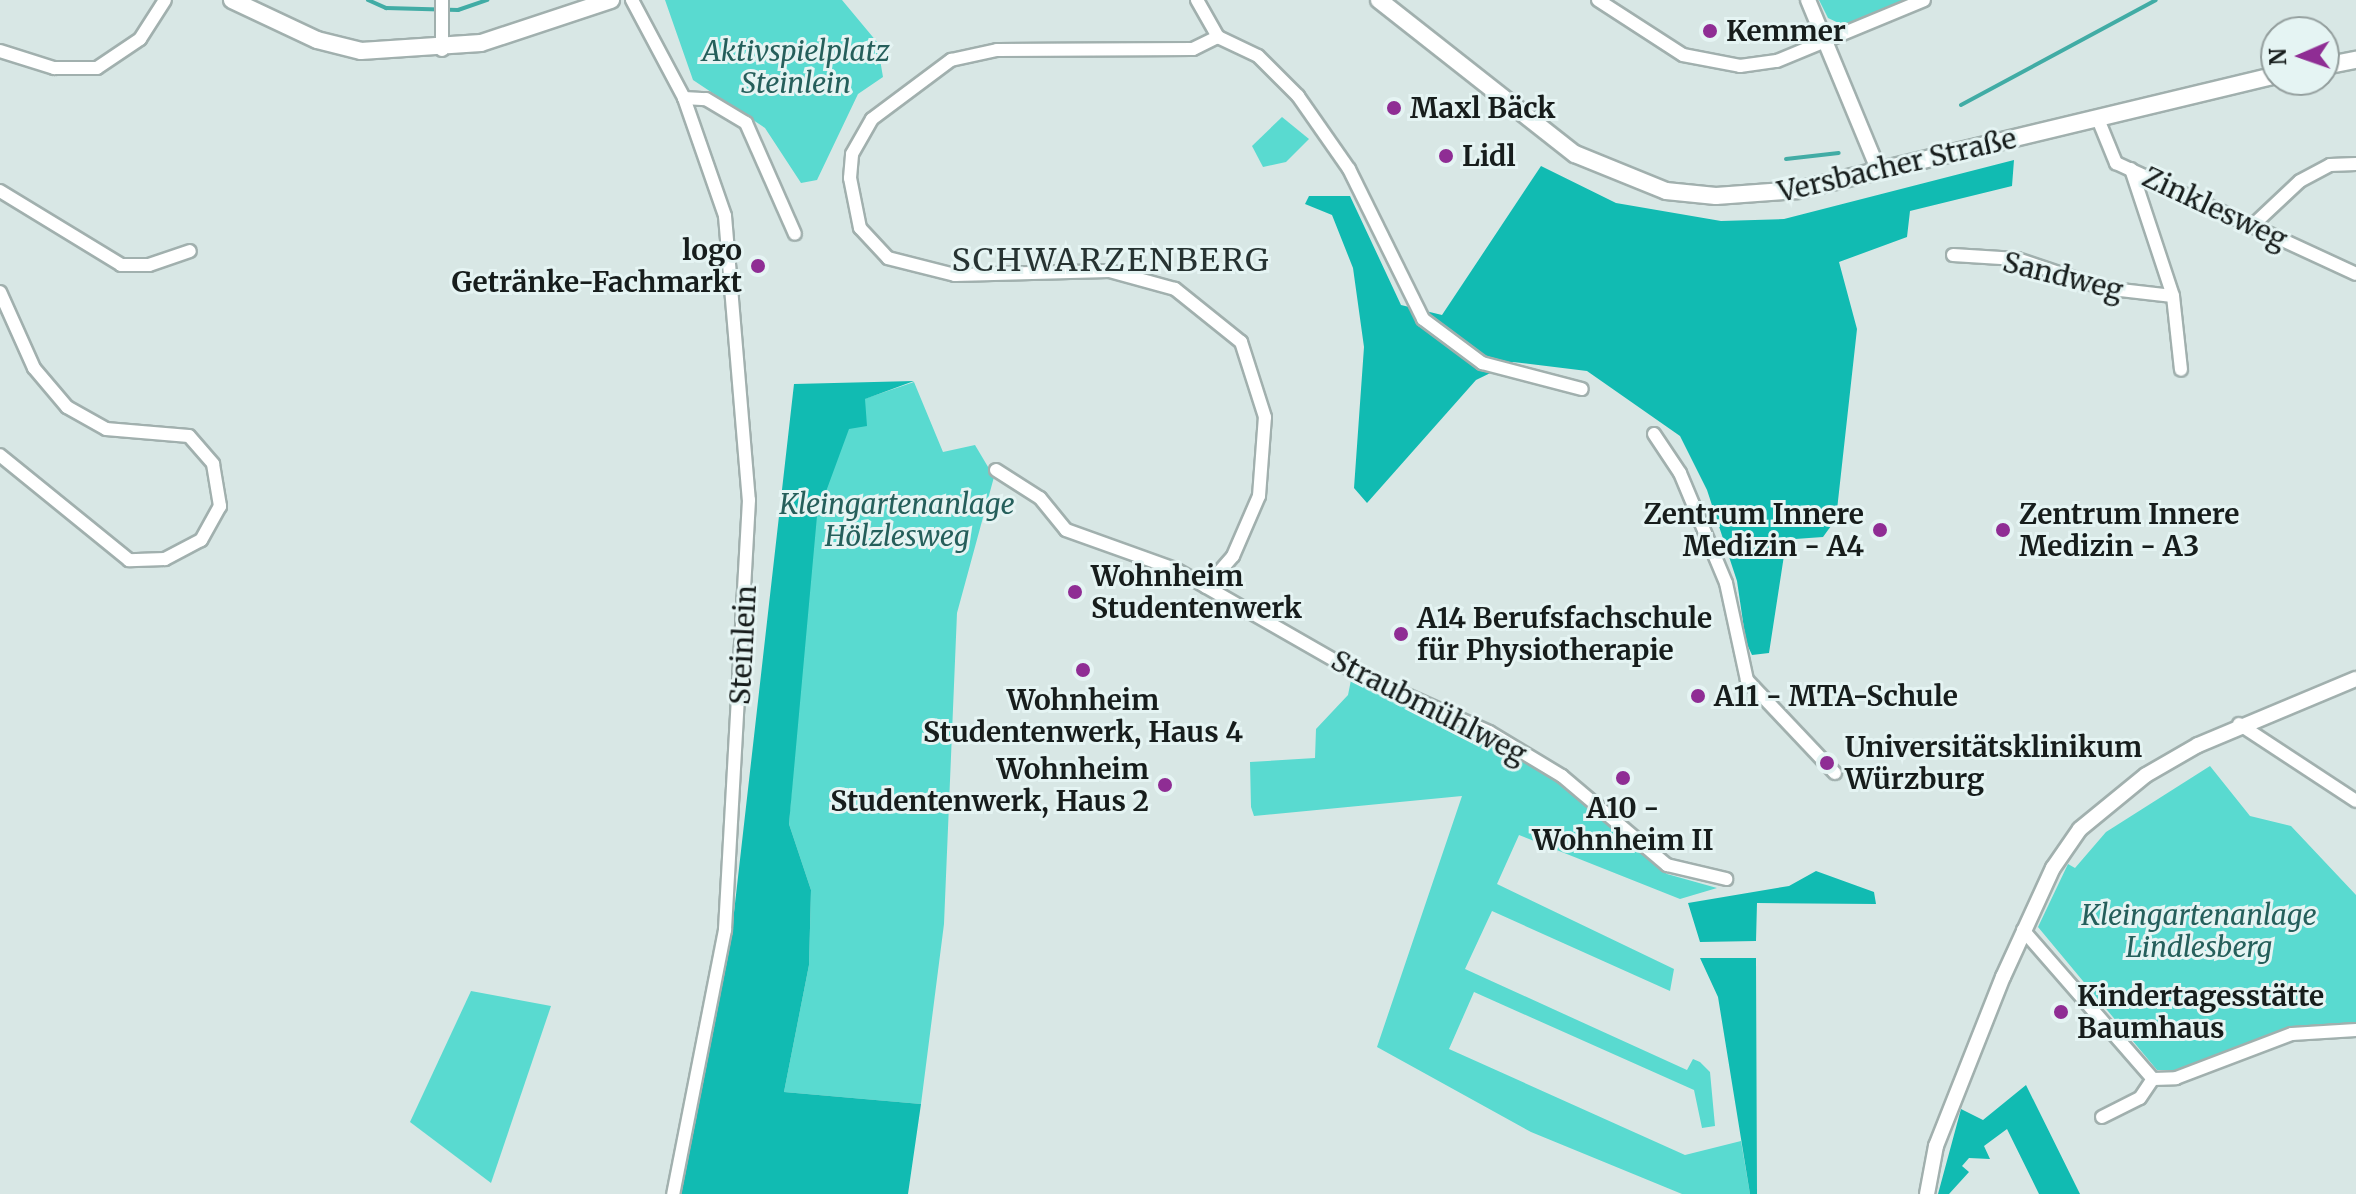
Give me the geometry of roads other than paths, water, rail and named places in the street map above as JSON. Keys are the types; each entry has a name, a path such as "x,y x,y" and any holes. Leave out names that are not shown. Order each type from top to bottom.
{"main road":[{"path":"232,0 337,46 442,50 511,37 611,0"},
{"name":"Versbacher Straße","path":"1379,0 1515,113 1575,154 1666,191 1757,195 1879,171 2260,79"}],"street":[{"path":"0,51 54,68 97,68 140,39 165,0"},
{"name":"Steinlein","path":"632,0 684,98 730,240 749,500 725,930 673,1194"},
{"path":"1197,0 1218,37 1258,56 1298,96 1349,169 1395,271 1423,319 1482,363 1582,389"},
{"path":"1598,0 1674,51 1709,62 1754,65 1822,44 1924,0"},
{"path":"1808,0 1822,44 1879,171"},
{"path":"442,50 443,3"},
{"path":"1206,587 1233,556 1259,496 1265,417 1241,342 1175,289 1109,271 955,275 888,258 860,228 850,178 852,154 872,119 951,60 997,50 1193,49 1218,37"},
{"path":"684,98 706,99 746,123 795,234"},
{"name":"Zinklesweg","path":"2098,119 2109,153 2131,169 2356,274"},
{"path":"2251,227 2300,181 2330,165 2356,164"},
{"path":"2131,169 2173,296 2181,370"},
{"path":"0,191 121,265 149,265 190,251"},
{"name":"Sandweg","path":"1953,255 2017,259 2103,288 2173,296"},
{"path":"0,292 34,368 76,415 106,429 189,436 213,464 220,506 201,540 182,552 129,560 0,455"},
{"path":"1654,434 1680,473 1726,583 1747,680 1835,773"},
{"name":"Straubmühlweg","path":"996,470 1040,498 1066,530 1206,587 1355,672 1489,732 1562,776 1667,865 1726,879"},
{"path":"1927,1194 1949,1108 2023,930 2080,829 2146,775 2239,724 2356,679"},
{"path":"2239,724 2356,801"},
{"path":"2023,930 2153,1079"},
{"path":"2153,1079 2176,1078 2292,1034 2356,1030"},
{"path":"2102,1117 2140,1098 2153,1079"}],"waterway":[{"path":"368,0 386,8 458,10 487,0"},
{"path":"1961,105 2156,0"},
{"path":"1786,159 1839,153"}],"place":[{"name":"Kemmer","path":"1710,31"},
{"name":"Maxl Bäck","path":"1394,108"},
{"name":"Lidl","path":"1446,156"},
{"name":"logo Getränke-Fachmarkt","path":"758,266"},
{"name":"Zentrum Innere Medizin - A4","path":"1880,530"},
{"name":"Zentrum Innere Medizin - A3","path":"2003,530"},
{"name":"Wohnheim Studentenwerk","path":"1075,592"},
{"name":"A14 Berufsfachschule für Physiotherapie","path":"1401,634"},
{"name":"Wohnheim Studentenwerk, Haus 4","path":"1083,670"},
{"name":"A11 - MTA-Schule","path":"1698,696"},
{"name":"Universitätsklinikum Würzburg","path":"1827,763"},
{"name":"A10 - Wohnheim II","path":"1623,778"},
{"name":"Wohnheim Studentenwerk, Haus 2","path":"1165,785"},
{"name":"Kindertagesstätte Baumhaus","path":"2061,1012"}],"district":[{"name":"SCHWARZENBERG","path":"1111,260"}],"park label":[{"name":"Aktivspielplatz Steinlein","path":"796,67"},
{"name":"Kleingartenanlage Hölzlesweg","path":"897,520"},
{"name":"Kleingartenanlage Lindlesberg","path":"2199,931"}]}
